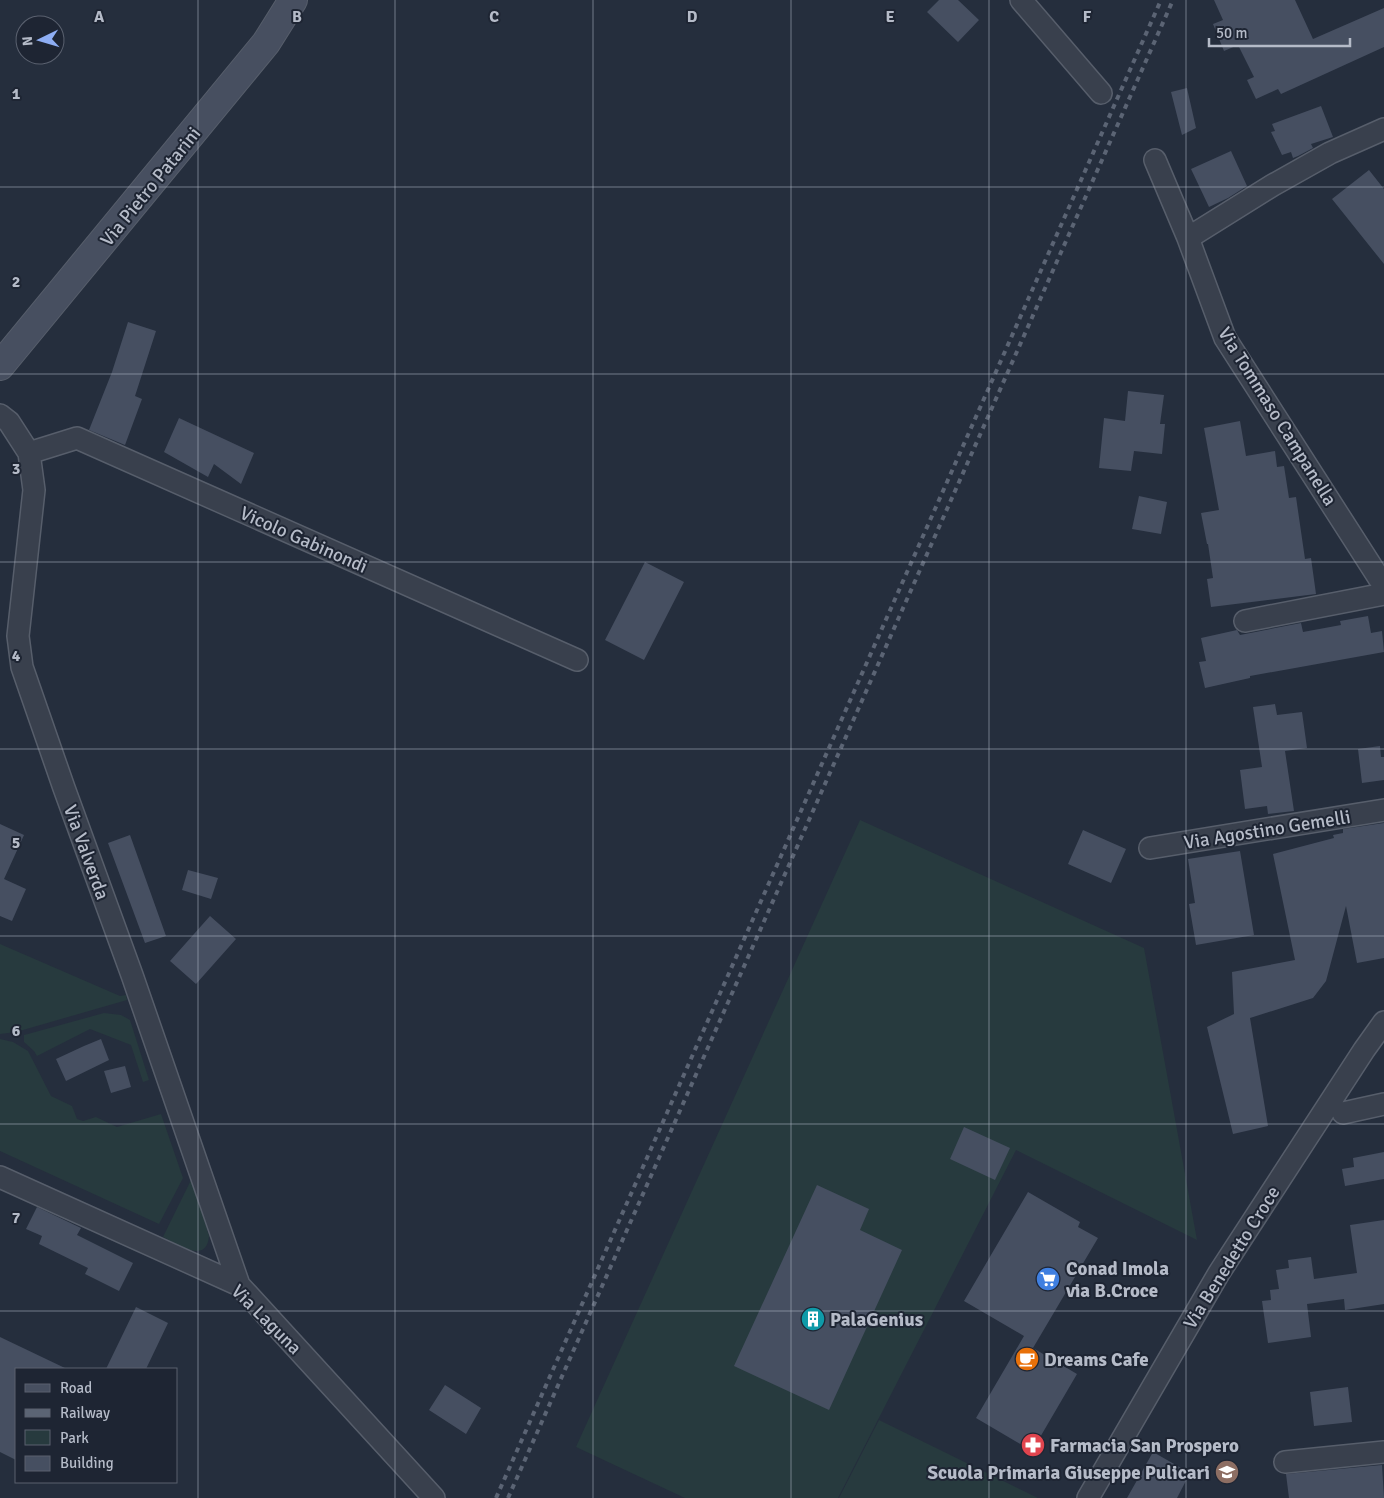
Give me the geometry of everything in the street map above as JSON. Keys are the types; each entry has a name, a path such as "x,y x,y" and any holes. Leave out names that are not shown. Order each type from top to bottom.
{"main road":[{"name":"Via Pietro Patarini","path":"0,366 266,43 293,0"}],"street":[{"path":"1021,0 1101,93"},
{"path":"1188,238 1330,153 1384,129"},
{"name":"Via Tommaso Campanella","path":"1155,160 1188,238 1225,338 1384,586"},
{"name":"Via Valverda","path":"0,415 9,422 29,453 34,490 18,636 22,667 132,975 239,1285"},
{"name":"Vicolo Gabinondi","path":"29,453 77,438 577,660"},
{"path":"1245,621 1384,594"},
{"name":"Via Agostino Gemelli","path":"1150,848 1384,810"},
{"name":"Via Benedetto Croce","path":"1088,1498 1219,1273 1359,1057 1384,1022"},
{"path":"1343,1113 1384,1104"},
{"name":"Via Laguna","path":"0,1177 239,1285 434,1498"},
{"path":"1285,1462 1384,1452"}],"green space":[{"path":"860,820 1144,948 1197,1240 1016,1150 838,1498 685,1498 576,1447"},
{"path":"0,944 120,996 126,995 127,1000 16,1032 0,1034"},
{"path":"104,1013 121,1015 130,1020 149,1080 143,1082 131,1045 90,1029 37,1056 24,1042 24,1035"},
{"path":"0,1039 13,1042 28,1051 51,1096 72,1106 77,1119 83,1121 96,1117 117,1127 161,1114 183,1178 159,1224 0,1151"},
{"path":"192,1178 209,1236 207,1245 197,1251 190,1250 163,1237"},
{"path":"879,1420 1038,1498 839,1498"}],"building":[{"path":"939,0 958,0 979,20 958,42 927,12"},
{"path":"1214,0 1295,0 1313,39 1384,8 1384,47 1281,94 1278,89 1256,99 1247,80 1254,77 1238,45 1224,51 1213,24 1223,20"},
{"path":"1187,88 1196,128 1182,135 1171,92"},
{"path":"1321,106 1333,137 1311,144 1313,148 1293,158 1291,152 1282,155 1271,132 1275,131 1272,124"},
{"path":"1231,151 1247,186 1209,207 1191,169"},
{"path":"1369,170 1384,189 1384,264 1332,199"},
{"path":"128,322 156,331 135,396 142,399 125,445 89,430 112,372"},
{"path":"1128,391 1164,395 1160,424 1165,424 1162,454 1134,451 1131,471 1099,468 1104,418 1125,421"},
{"path":"179,418 254,453 241,484 214,464 208,477 164,452"},
{"path":"1240,421 1246,456 1275,451 1277,467 1284,466 1289,498 1296,497 1305,559 1311,558 1316,594 1211,607 1207,579 1213,578 1201,513 1219,510 1204,428"},
{"path":"1139,496 1167,502 1161,534 1132,529"},
{"path":"645,562 684,582 644,660 605,640"},
{"path":"1368,616 1371,633 1382,631 1384,652 1250,676 1250,678 1205,688 1199,662 1206,661 1201,638 1237,630 1240,635 1301,623 1303,632 1341,625 1340,621"},
{"path":"1275,704 1277,715 1302,712 1307,748 1285,751 1294,811 1268,814 1267,806 1245,809 1240,770 1262,767 1253,707"},
{"path":"1380,746 1381,757 1384,757 1384,780 1362,783 1358,749"},
{"path":"1384,823 1384,958 1357,963 1346,906 1326,981 1313,998 1250,1018 1268,1126 1233,1134 1207,1027 1234,1014 1232,972 1295,960 1273,854 1334,838 1333,835 1343,833 1343,829"},
{"path":"0,824 24,835 4,879 26,889 12,921 0,916"},
{"path":"1083,830 1126,849 1111,883 1068,864"},
{"path":"130,835 166,936 145,943 108,843"},
{"path":"1240,851 1254,935 1196,945 1189,904 1195,903 1188,859"},
{"path":"188,870 218,878 211,899 182,890"},
{"path":"210,916 236,939 196,984 170,961"},
{"path":"101,1039 109,1060 66,1081 56,1059"},
{"path":"125,1066 131,1087 111,1093 104,1071"},
{"path":"964,1127 1010,1148 995,1180 950,1159"},
{"path":"1384,1152 1384,1179 1345,1186 1342,1169 1354,1167 1353,1158"},
{"name":"PalaGenius","path":"817,1185 869,1209 860,1230 902,1250 829,1410 734,1366"},
{"path":"1028,1192 1080,1222 1078,1227 1098,1238 1033,1348 1077,1374 1032,1451 976,1418 1024,1336 964,1301"},
{"path":"37,1207 81,1228 77,1235 133,1263 119,1291 85,1274 88,1268 39,1244 42,1236 26,1229"},
{"path":"1384,1220 1384,1304 1345,1310 1344,1299 1307,1304 1311,1337 1268,1343 1262,1301 1271,1300 1270,1290 1279,1289 1276,1270 1289,1268 1288,1260 1311,1257 1314,1279 1357,1273 1350,1225"},
{"path":"136,1307 168,1323 146,1368 106,1368"},
{"path":"0,1337 65,1368 15,1368 15,1460 0,1452"},
{"path":"445,1385 481,1408 466,1434 429,1410"},
{"path":"1348,1387 1352,1422 1314,1426 1310,1392"},
{"path":"1153,1452 1190,1473 1177,1498 1127,1498"},
{"path":"1382,1465 1384,1498 1289,1498 1286,1474"}],"railway":[{"path":"496,1498 1161,0"},
{"path":"508,1498 1173,0"}],"place":[{"name":"Conad Imola via B.Croce","path":"1048,1279"},
{"name":"PalaGenius","path":"813,1319"},
{"name":"Dreams Cafe","path":"1027,1359"},
{"name":"Farmacia San Prospero","path":"1033,1445"},
{"name":"Scuola Primaria Giuseppe Pulicari","path":"1227,1472"}]}
